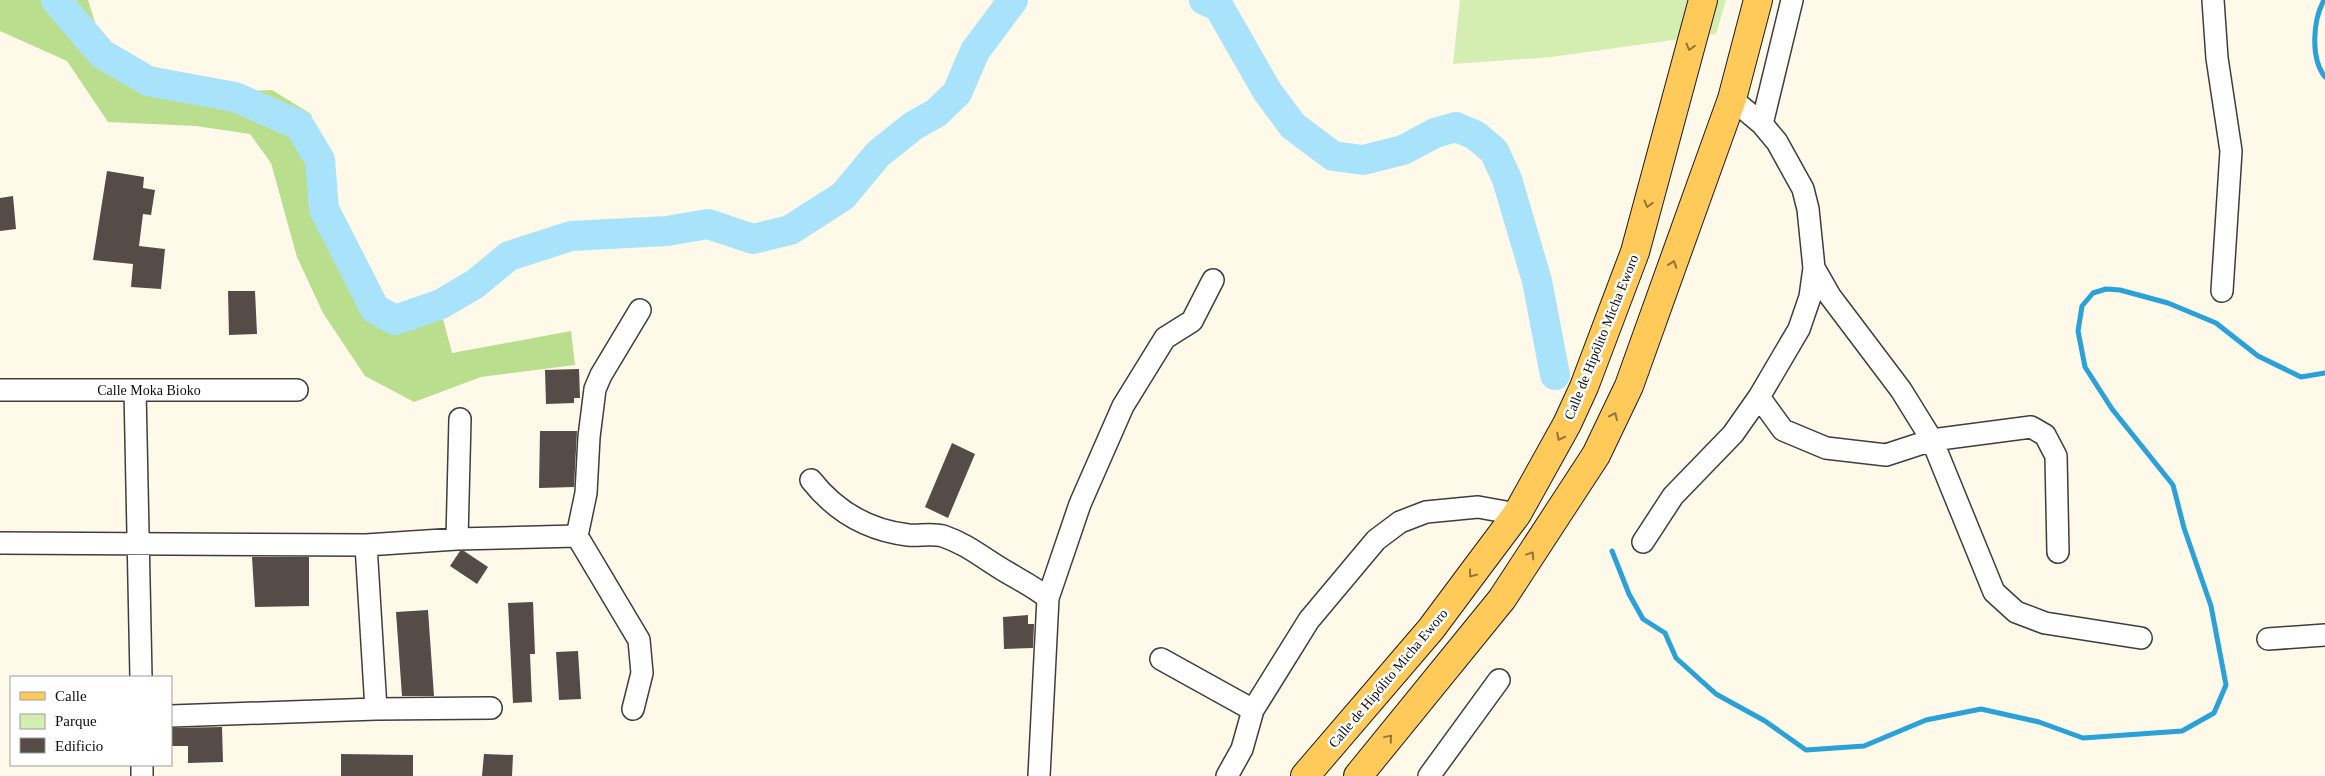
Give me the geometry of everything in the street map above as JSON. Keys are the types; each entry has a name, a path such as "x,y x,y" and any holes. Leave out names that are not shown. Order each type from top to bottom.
{"main road":[{"name":"Calle de Hipólito Micha Eworo","path":"1306,776 1431,629 1517,514 1549,458 1584,387 1635,252 1703,0"},
{"path":"1358,776 1502,598 1596,455 1629,386 1732,99 1758,0"}],"street":[{"path":"1762,124 1792,0"},
{"path":"2213,0 2217,58 2231,151 2222,291"},
{"path":"1643,542 1673,496 1733,434 1759,397 1799,329 1810,297 1814,268 1808,209 1802,189 1777,142 1762,124 1732,99"},
{"path":"1814,268 1830,296 1902,390 1932,440 1994,592 2016,612 2045,623 2141,638"},
{"path":"1039,776 1048,598 1080,504 1123,406 1165,338 1192,321 1213,280"},
{"path":"632,709 642,673 639,640 577,536 586,493 589,437 595,389 601,375 640,310"},
{"name":"Calle Moka Bioko","path":"0,390 297,390"},
{"path":"135,390 141,676"},
{"path":"1759,397 1783,430 1826,448 1886,455 1932,440 2032,427 2045,435 2056,456 2058,552"},
{"path":"457,539 460,419"},
{"path":"811,480 832,504 849,516 867,524 908,535 940,536 958,542 977,551 1000,568 1029,583 1048,598"},
{"path":"1227,776 1242,749 1253,710 1309,620 1376,540 1400,522 1426,512 1478,507 1517,514"},
{"path":"0,543 366,545 457,539 577,536"},
{"path":"366,545 376,709"},
{"path":"2268,639 2325,635"},
{"path":"1161,659 1253,710"},
{"path":"1429,776 1498,680"},
{"path":"172,716 376,709 491,708"}],"green space":[{"path":"0,0 88,0 101,42 144,81 202,93 272,90 311,114 323,176 348,236 361,306 386,315 439,304 452,353 571,331 575,365 481,377 414,402 365,376 323,313 297,257 271,163 250,134 196,126 108,122 67,61 0,31"},
{"path":"1460,0 1726,0 1716,34 1551,57 1453,64"}],"building":[{"path":"107,171 144,177 143,188 155,190 151,215 143,214 139,246 165,249 161,289 131,287 133,264 93,260"},
{"path":"13,196 16,229 0,231 0,198"},
{"path":"228,291 255,291 257,334 229,335"},
{"path":"579,369 580,398 574,398 574,403 546,404 545,370"},
{"path":"540,431 577,431 574,487 539,488"},
{"path":"952,443 975,454 948,518 925,507"},
{"path":"460,551 464,551 488,567 477,584 450,566"},
{"path":"252,557 309,557 309,606 255,607"},
{"path":"533,602 535,654 530,654 532,702 513,703 508,603"},
{"path":"428,610 434,696 402,696 396,612"},
{"path":"1028,615 1028,624 1034,624 1033,648 1004,649 1003,617"},
{"path":"578,651 581,699 559,700 556,652"},
{"path":"222,727 223,762 188,763 188,746 172,746 172,728"},
{"path":"341,754 413,755 413,776 341,776"},
{"path":"484,754 513,755 512,776 482,776"}],"waterway":[{"path":"56,0 102,54 148,81 235,97 299,125 320,160 324,209 375,309 395,320 441,304 475,284 509,256 571,236 667,231 708,224 753,239 790,230 843,196 878,154 913,126 936,113 957,93 975,51 1013,0"},
{"path":"1204,0 1219,7 1267,91 1293,126 1333,156 1363,160 1403,150 1435,133 1456,127 1475,135 1494,151 1507,179 1537,281 1555,375"},
{"path":"2324,0 2317,18 2315,50 2320,69 2325,77"},
{"path":"1612,551 1629,594 1643,619 1665,633 1676,658 1716,694 1765,721 1806,750 1864,746 1926,720 1981,709 2039,722 2083,738 2182,731 2214,713 2226,685 2211,606 2184,528 2173,485 2112,409 2085,367 2078,331 2082,306 2093,293 2106,289 2120,290 2168,303 2216,323 2258,356 2301,377 2325,373"}]}
